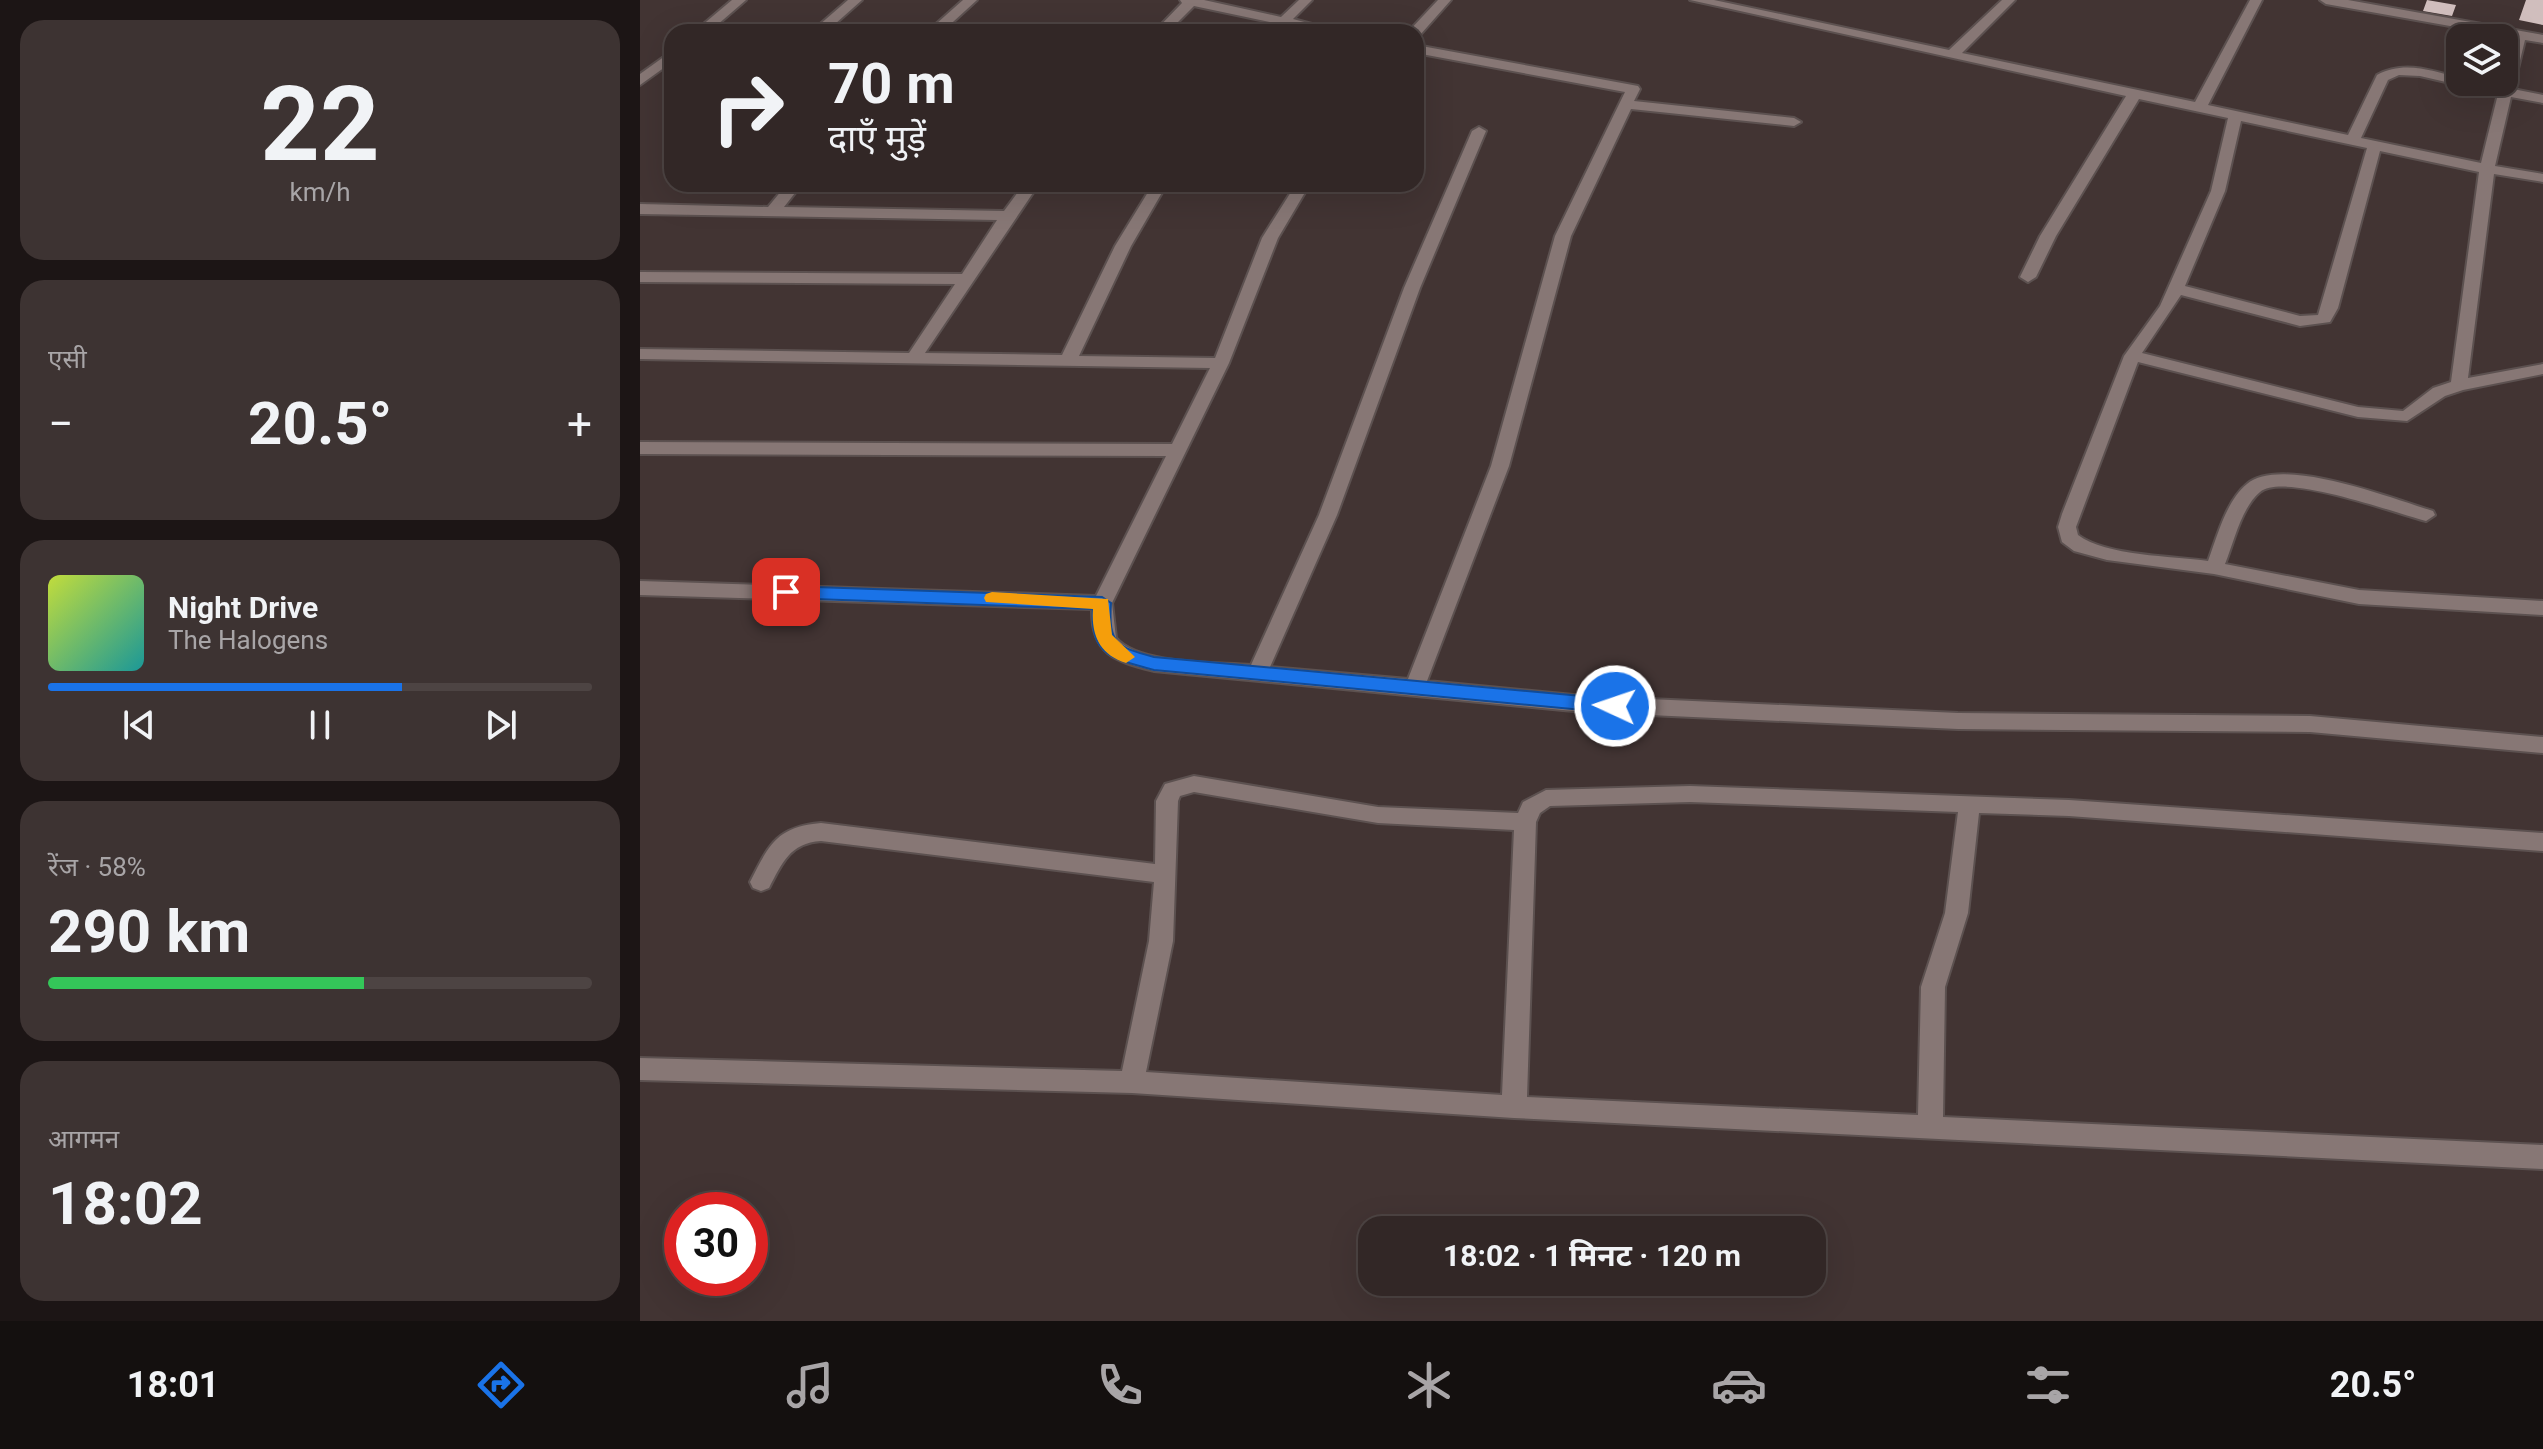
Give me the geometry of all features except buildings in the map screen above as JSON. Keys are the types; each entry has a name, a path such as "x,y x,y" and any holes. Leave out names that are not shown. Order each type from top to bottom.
{"street":[{"path":"711,24 740,0"},
{"path":"828,24 856,0"},
{"path":"943,24 971,0"},
{"path":"1168,24 1189,0 1298,24"},
{"path":"1284,21 1306,0"},
{"path":"1422,24 1445,0"},
{"path":"1696,0 1740,4 1952,55 2235,117 2374,147 2543,178"},
{"path":"1952,55 2009,0"},
{"path":"2199,109 2256,0"},
{"path":"2326,0 2543,39"},
{"path":"2518,39 2519,35"},
{"path":"1415,687 1500,466 1563,236 1633,89 1424,50"},
{"path":"640,81 664,62"},
{"path":"2352,142 2382,78 2388,73 2404,71 2446,79"},
{"path":"2518,93 2543,99"},
{"path":"2028,277 2059,216 2134,95"},
{"path":"2459,385 2487,169 2504,96"},
{"path":"1626,104 1794,122"},
{"path":"2235,117 2218,191 2177,289 2132,356 2071,514 2067,527 2069,538 2081,547 2107,554 2214,568 2359,597 2543,608"},
{"path":"1257,674 1328,515 1412,288 1479,131"},
{"path":"2177,289 2300,321 2324,319 2330,308 2374,147"},
{"path":"773,211 788,192"},
{"path":"914,358 1026,192"},
{"path":"1068,361 1123,246 1155,192"},
{"path":"1299,192 1258,265 1221,363 1102,603 1100,628 1109,646 1117,653 1154,664 1584,704 1943,720 2310,724 2543,745"},
{"path":"640,209 1008,216"},
{"path":"640,277 966,279"},
{"path":"640,354 1221,363"},
{"path":"2132,356 2358,412 2391,417 2407,416 2439,392 2459,385 2543,369"},
{"path":"640,448 1178,450"},
{"path":"2214,568 2247,495 2265,480 2295,479 2426,515"},
{"path":"640,588 1102,603"},
{"path":"1132,1082 1161,941 1167,801 1173,790 1182,785 1214,787 1378,815 1525,822"},
{"path":"1514,1107 1525,822 1537,802 1571,796 1690,794 2069,808 2543,842"},
{"path":"1930,1127 1933,987 1958,908 1969,805"},
{"path":"761,882 778,849 788,838 804,832 1166,874"},
{"path":"640,1069 1132,1082 1514,1107 2543,1157"}],"slow traffic":[{"path":"992,598 1102,603 1100,628 1109,646 1126,657"}],"route":[{"path":"786,592 1102,603 1100,628 1109,646 1132,659 1154,664 1615,706"}]}
